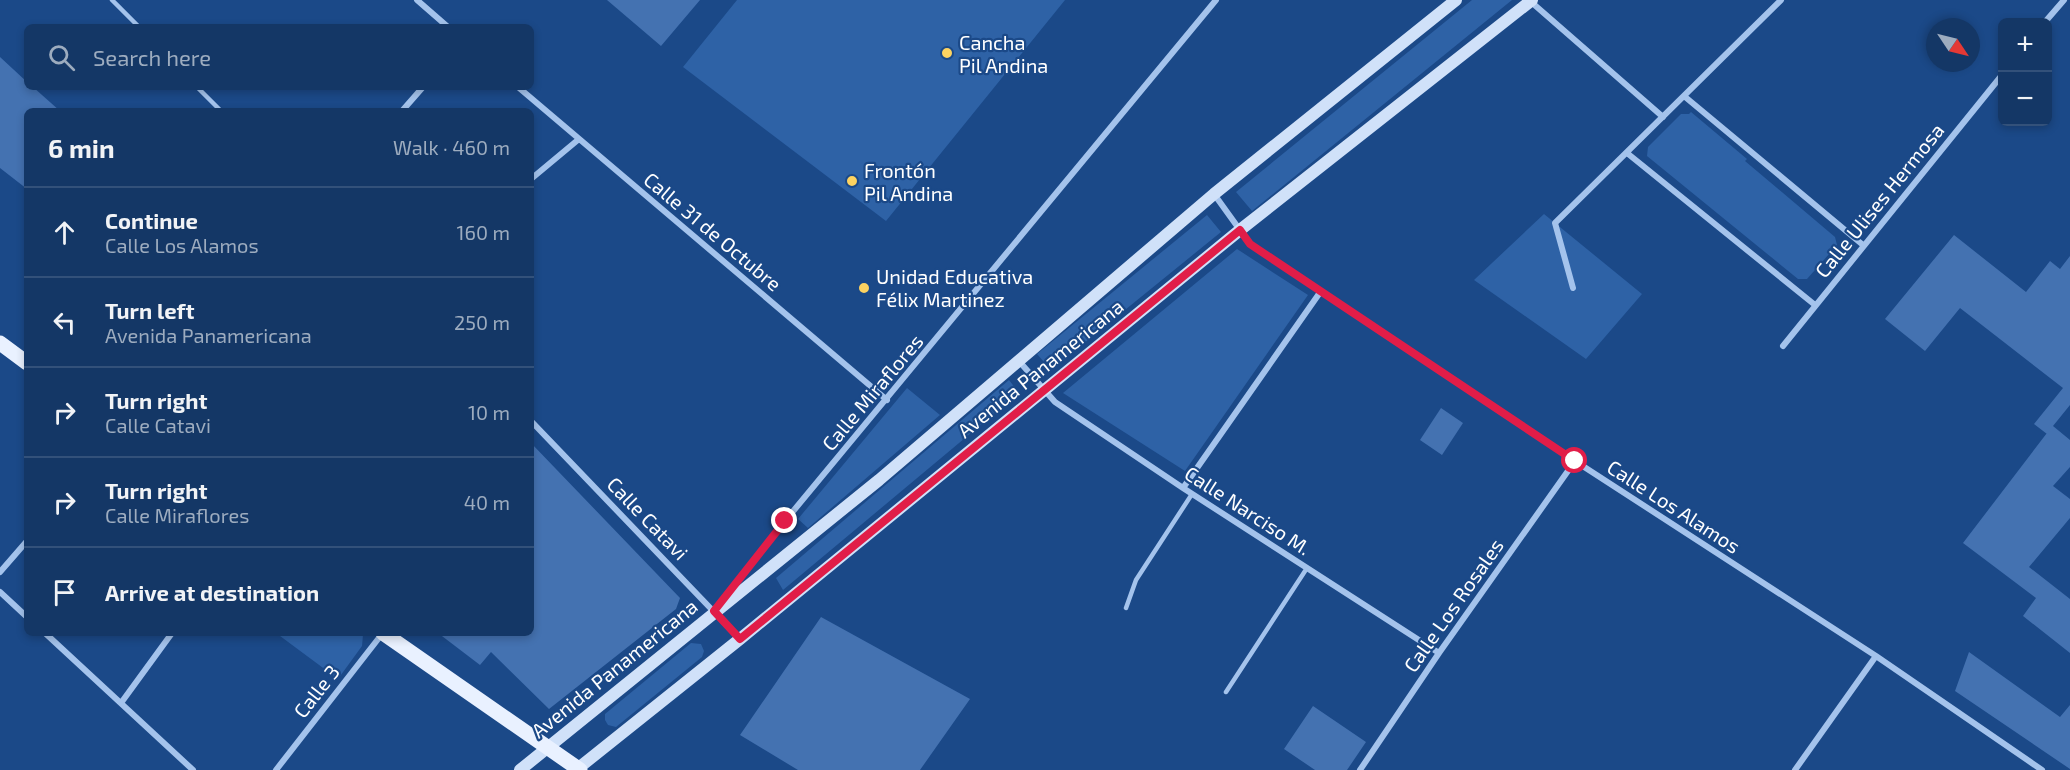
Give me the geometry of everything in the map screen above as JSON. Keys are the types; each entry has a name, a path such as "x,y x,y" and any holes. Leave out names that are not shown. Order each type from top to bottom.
{"main road":[{"name":"Avenida Panamericana","path":"520,770 879,480 1214,194 1456,0"},
{"name":"Avenida Panamericana","path":"579,770 1240,230 1531,0"},
{"path":"0,343 24,361"},
{"path":"387,636 579,770"}],"street":[{"path":"417,0 445,24"},
{"name":"Calle Miraflores","path":"714,611 785,521 1216,0"},
{"path":"1531,0 1663,117"},
{"path":"1573,288 1555,223 1781,0"},
{"path":"2048,18 2064,0"},
{"name":"Calle Ulises Hermosa","path":"1783,346 1998,80"},
{"path":"405,108 420,90"},
{"name":"Calle 31 de Octubre","path":"522,90 887,400"},
{"path":"1684,96 1863,245"},
{"path":"534,176 579,139"},
{"path":"1627,153 1815,305"},
{"name":"Calle Los Alamos","path":"1214,194 1250,244 1575,461 1876,656 2042,770"},
{"path":"1183,488 1321,291"},
{"name":"Calle Narciso M.","path":"1018,360 1055,402 1192,494 1439,653"},
{"name":"Calle Catavi","path":"534,424 740,639"},
{"name":"Calle Los Rosales","path":"1360,770 1439,653 1575,461"},
{"path":"0,572 24,544"},
{"path":"0,591 24,613"},
{"path":"48,636 194,770"},
{"path":"121,703 170,636"},
{"name":"Calle 3","path":"276,770 381,636"},
{"path":"1795,770 1876,656"}],"lane":[{"path":"112,0 136,24"},
{"path":"200,90 218,108"},
{"path":"1126,608 1136,580 1192,494"},
{"path":"1226,692 1307,568"}],"shaded area":[{"path":"737,0 1065,0 886,221 683,67"},
{"path":"1472,0 1512,0 1252,211 1236,192"},
{"path":"1691,112 1835,237 1837,245 1807,279 1798,279 1647,156 1648,147 1681,114"},
{"path":"1544,214 1642,294 1586,359 1474,280"},
{"path":"1207,215 1221,232 1051,370 1037,354"},
{"path":"1237,249 1308,295 1185,471 1063,393"},
{"path":"1009,380 1019,393 783,590 776,578"},
{"path":"907,388 940,415 808,528 798,519"},
{"path":"280,636 363,636 362,646 338,679"},
{"path":"691,643 701,644 704,651 702,657 616,727 608,725 605,714"}],"building":[{"path":"607,0 700,0 661,46"},
{"path":"0,57 24,79 24,90 36,90 57,108 24,108 24,187 0,168"},
{"path":"1954,235 2026,292 2050,261 2060,269 2070,256 2070,405 2053,426 2070,440 2070,467 2053,486 2070,499 2070,518 2029,567 2070,599 2070,653 2023,616 2036,598 1963,543 2046,434 2034,424 2063,388 1960,308 1925,351 1885,319"},
{"path":"1441,408 1463,423 1442,455 1420,440"},
{"path":"534,446 680,598 676,609 549,709 491,652 480,665 442,636 534,636"},
{"path":"821,617 970,699 920,770 798,770 740,735"},
{"path":"1969,652 2060,717 2070,705 2070,769 1955,691"},
{"path":"1313,706 1366,742 1347,770 1315,770 1284,749"}],"place":[{"name":"Cancha Pil Andina","path":"947,53"},
{"name":"Frontón Pil Andina","path":"852,181"},
{"name":"Unidad Educativa Félix Martinez","path":"864,288"}],"route":[{"path":"785,521 714,611 740,639 1240,230 1250,244 1575,461"}]}
